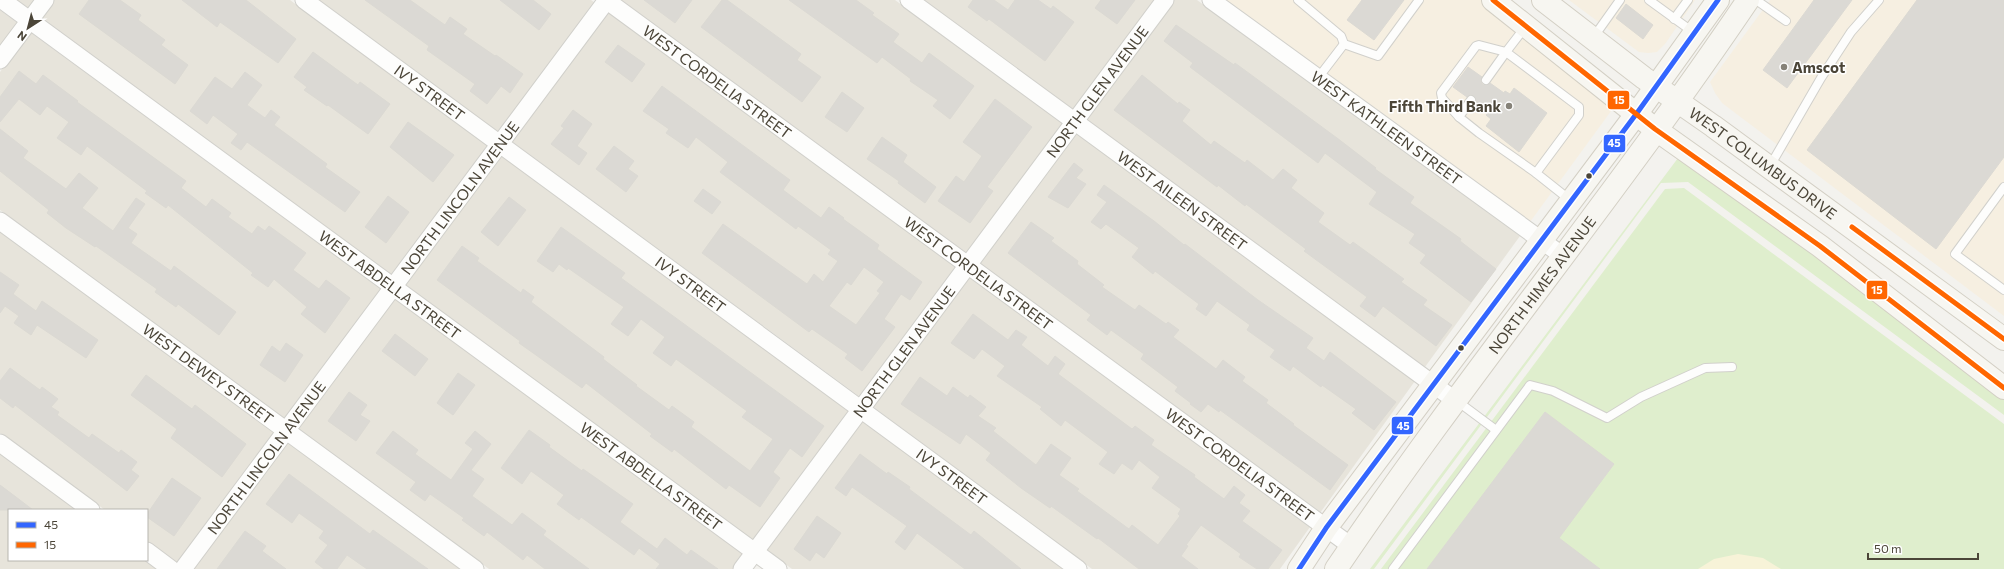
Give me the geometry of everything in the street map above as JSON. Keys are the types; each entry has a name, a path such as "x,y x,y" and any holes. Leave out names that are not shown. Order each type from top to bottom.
{"street":[{"name":"WEST ABDELLA STREET","path":"2,0 778,569"},
{"path":"0,60 45,0"},
{"name":"IVY STREET","path":"304,0 1078,569"},
{"name":"NORTH LINCOLN AVENUE","path":"183,569 607,0"},
{"name":"WEST CORDELIA STREET","path":"607,0 1351,546"},
{"name":"WEST AILEEN STREET","path":"909,0 1456,401"},
{"name":"NORTH GLEN AVENUE","path":"742,569 1165,0"},
{"name":"WEST KATHLEEN STREET","path":"1211,0 1562,256"},
{"path":"1493,0 1656,129 1820,246 2003,384"},
{"name":"WEST COLUMBUS DRIVE","path":"1543,0 1656,86 1770,167 2004,339"},
{"name":"NORTH HIMES AVENUE","path":"1299,569 1326,528 1435,385 1541,240 1637,113 1718,0"},
{"name":"NORTH HIMES AVENUE","path":"1336,569 1456,401 1677,101 1748,0"},
{"name":"WEST DEWEY STREET","path":"0,221 475,569"},
{"path":"0,443 90,509"},
{"path":"148,553 171,569"}],"lane":[{"path":"1298,0 1341,36 1344,44"},
{"path":"1344,44 1378,56 1419,0"},
{"path":"1593,38 1620,0"},
{"path":"1649,0 1694,33"},
{"path":"1674,19 1688,0"},
{"path":"1756,0 1786,21"},
{"path":"1770,167 1851,32 1879,0"},
{"path":"1486,80 1526,26"},
{"path":"1318,78 1344,44"},
{"path":"1536,173 1579,115 1579,107 1506,52 1481,44 1476,46 1441,93 1442,98 1460,117 1479,133 1536,173 1571,200"},
{"path":"1460,117 1471,100"},
{"path":"2003,191 1955,254 2004,290"},
{"path":"1393,569 1530,385 1553,391 1607,418 1641,397 1705,368 1732,367"},
{"path":"1456,401 1496,430"}],"shaded area":[{"path":"16,0 35,0 28,9"},
{"path":"54,0 290,0 488,146 391,276 41,18"},
{"path":"319,0 591,0 595,3 498,132"},
{"path":"620,0 895,0 1064,124 967,254"},
{"path":"924,0 1155,0 1074,110"},
{"path":"1174,0 1197,0 1520,236 1425,367 1086,119"},
{"path":"1226,0 1502,0 1625,92 1530,222"},
{"path":"1569,0 1695,0 1665,44 1657,52 1648,53 1639,52"},
{"path":"1770,0 2004,0 2004,316 1722,103 1710,82"},
{"path":"0,10 18,23 0,47"},
{"path":"608,12 957,268 860,397 511,141"},
{"path":"30,32 381,289 285,419 0,210 0,72"},
{"path":"1076,133 1415,381 1320,513 979,263"},
{"path":"500,155 850,411 754,541 404,284"},
{"path":"0,231 275,433 177,563 148,542 148,509 104,509 0,433"},
{"path":"969,277 1310,527 1280,569 1092,569 872,406"},
{"path":"394,298 744,555 733,569 489,569 297,428"},
{"path":"862,420 1064,569 792,569 766,550"},
{"path":"287,442 460,569 192,569"},
{"path":"0,454 75,509 8,509 8,561 145,561 156,569 0,569"}],"green space":[{"path":"1681,154 2004,398 2004,415 1688,182 1661,183 1374,569 1370,569"},
{"path":"1684,188 2004,424 2004,569 1381,569 1665,189"}],"sand":[{"path":"1738,554 1763,558 1781,569 1698,569 1714,559"}],"building":[{"path":"89,0 120,0 141,15 138,20 165,40 161,45 188,65 175,84 79,14"},
{"path":"182,0 246,0 296,39 278,63 220,22 217,27"},
{"path":"365,0 410,0 445,25 450,17 467,29 463,34 523,74 510,93 501,86 487,104 470,91 475,84 427,50 429,46"},
{"path":"500,0 533,0 551,14 539,30"},
{"path":"644,0 692,0 675,23"},
{"path":"722,0 727,0 801,54 797,60 821,77 802,102 701,27"},
{"path":"789,0 856,0 874,13 872,15 899,34 893,42 922,63 929,53 974,86 950,119 933,106 938,100 910,81 911,79 882,57 877,63"},
{"path":"973,0 994,0 1008,10 1015,0 1038,0 1051,9 1053,6 1074,22 1045,61 989,19 987,21 968,7"},
{"path":"1101,0 1135,0 1117,24 1095,8"},
{"path":"1362,0 1404,0 1374,40 1347,20"},
{"path":"1814,0 1852,0 1787,88 1763,70"},
{"path":"1917,0 2004,0 2004,157 1936,249 1807,150"},
{"path":"1626,4 1653,25 1643,39 1616,18"},
{"path":"1176,25 1234,65 1235,63 1337,138 1376,168 1375,169 1414,197 1410,203 1461,239 1460,241 1496,269 1471,302 1420,263 1426,255 1409,243 1415,234 1369,204 1377,192 1325,153 1318,163 1190,67 1193,63 1164,41"},
{"path":"618,45 645,64 632,82 605,62"},
{"path":"313,52 358,85 360,82 390,104 368,134 328,105 327,106 304,90 307,87 294,77"},
{"name":"Fifth Third Bank","path":"1468,67 1482,77 1481,82 1483,85 1490,83 1504,93 1505,91 1510,94 1514,88 1547,113 1519,152 1486,126 1491,119 1486,115 1488,113 1476,103 1474,96 1471,95 1467,97 1453,87"},
{"path":"19,71 36,84 43,75 78,101 77,102 186,181 181,188 206,207 212,199 231,213 228,217 252,234 258,226 265,231 269,226 306,253 293,270 319,289 326,280 350,298 325,333 301,314 307,307 274,279 268,287 251,275 253,273 168,205 166,208 145,193 147,191 87,146 81,155 57,138 69,122 47,106 40,115 19,99 0,122 0,97"},
{"path":"245,72 262,85 247,105 265,118 271,110 280,117 274,125 327,164 325,167 360,192 345,212 247,142 241,150 231,143 238,134 213,115 207,124 190,111 215,77 232,89"},
{"path":"1142,75 1178,104 1179,102 1190,110 1182,121 1211,145 1214,141 1245,163 1247,160 1273,180 1283,169 1297,180 1291,188 1324,213 1318,222 1350,245 1353,242 1404,279 1401,282 1427,300 1423,305 1452,325 1436,346 1383,306 1375,317 1360,306 1367,297 1304,251 1306,249 1246,204 1245,206 1218,185 1217,187 1114,110"},
{"path":"662,86 790,180 783,190 821,218 829,207 879,245 877,249 922,282 910,300 901,294 884,319 895,327 862,371 845,358 848,354 812,329 809,332 702,253 723,224 807,284 814,274 823,282 838,261 828,254 831,250 798,226 796,229 720,172 728,162 696,137 688,148 666,133 669,129 643,111","holes":["864,267 884,282 877,291 880,293 856,325 829,306 847,282 851,285"]},
{"path":"842,92 864,108 847,132 825,117"},
{"path":"995,99 1032,127 987,187 993,191 970,223 938,201 956,176 964,182 982,156 963,142"},
{"path":"573,110 592,124 577,146 587,153 579,165 551,144 564,128 561,126"},
{"path":"408,122 454,155 433,182 390,147"},
{"path":"0,129 28,151 23,158 66,189 79,173 98,188 82,208 113,231 136,198 145,204 128,228 137,234 131,243 171,271 174,266 236,312 219,335 178,304 176,307 155,292 157,289 96,246 95,247 66,228 47,213 49,210 0,171"},
{"path":"882,137 907,155 903,162 936,187 925,203 898,183 899,181 867,159"},
{"path":"614,146 634,161 628,169 638,176 626,192 596,169"},
{"path":"1074,163 1083,170 1076,178 1086,184 1068,208 1048,197"},
{"path":"1104,185 1258,300 1313,338 1306,348 1324,361 1330,352 1396,402 1374,430 1352,413 1356,409 1322,385 1321,387 1293,366 1290,371 1270,357 1275,350 1247,330 1250,325 1217,301 1206,316 1196,309 1199,304 1155,271 1153,274 1132,257 1139,248 1106,224 1101,229 1091,222 1107,202 1097,195"},
{"path":"703,189 721,202 712,214 694,201"},
{"path":"388,196 409,212 386,243 365,227"},
{"path":"509,197 526,210 498,246 481,232"},
{"path":"1031,222 1054,238 1051,241 1078,261 1077,264 1104,285 1102,287 1135,310 1139,305 1166,324 1168,322 1179,330 1173,337 1216,369 1223,360 1245,377 1242,381 1268,400 1266,403 1294,424 1293,425 1348,465 1330,490 1220,410 1219,412 1208,404 1201,412 1190,404 1191,403 1175,391 1178,387 1141,359 1144,354 1111,330 1107,335 1087,320 1091,315 1008,253"},
{"path":"561,227 625,273 621,278 824,426 802,457 790,448 773,472 780,478 760,507 729,485 726,489 674,449 672,452 650,436 652,434 586,383 582,388 519,343 520,341 437,280 462,246 479,258 477,261 521,293 523,289 534,297 531,302 604,357 603,359 637,385 636,386 669,410 672,406 694,422 691,427 750,471 773,439 742,417 747,411 676,359 671,366 653,353 665,337 641,319 628,336 611,324 624,307 568,268 567,270 559,264 553,272 537,261"},
{"path":"0,272 19,285 13,294 36,311 42,301 98,340 86,358 37,325 31,335 14,323 19,316 5,306 0,313"},
{"path":"973,314 1008,340 1016,330 1027,337 1021,345 1048,366 1055,356 1065,364 1058,374 1132,429 1135,426 1154,440 1151,445 1195,475 1194,477 1224,499 1234,486 1245,495 1239,503 1250,511 1242,521 1282,550 1268,569 1257,569 1239,557 1241,554 1201,525 1186,545 1188,546 1181,556 1198,569 1139,569 1098,538 1097,539 1051,506 1050,508 1021,488 986,460 991,453 966,434 960,444 901,404 920,377 947,396 953,387 968,398 970,395 986,407 978,416 996,428 993,431 1036,465 1051,444 1071,458 1059,475 1079,489 1077,491 1129,529 1132,525 1158,545 1180,516 1178,514 1181,509 1152,488 1160,477 1139,460 1132,470 1122,463 1114,474 1099,464 1108,452 1065,420 1061,426 1040,409 1042,407 997,376 1005,366 982,349 974,359 951,343"},
{"path":"395,334 428,359 415,376 382,351"},
{"path":"286,343 303,355 285,382 260,365 272,346 280,352"},
{"path":"10,368 40,390 42,387 58,399 51,407 59,412 57,415 89,438 92,434 119,453 121,450 137,462 131,470 139,476 127,491 15,405 13,408 0,398 0,381"},
{"path":"458,373 475,385 453,415 437,403"},
{"path":"146,375 192,409 195,405 246,444 222,477 171,438 177,429 131,395"},
{"path":"349,392 367,405 360,415 370,421 356,441 328,421"},
{"path":"1545,412 1614,464 1559,538 1600,569 1427,569"},
{"path":"529,430 550,445 549,447 582,471 583,469 633,504 620,522 657,549 665,538 687,555 691,550 718,569 656,569 660,564 639,548 634,555 581,517 579,520 557,504 564,495 531,471 522,484 501,468"},
{"path":"393,431 418,450 415,454 451,480 473,449 465,443 475,431 491,444 471,470 484,479 472,496 512,525 522,513 546,531 543,535 589,569 545,569 527,555 523,560 487,532 484,536 462,520 464,518 430,494 425,501 410,490 416,482 376,453"},
{"path":"860,454 887,474 888,472 910,487 909,489 971,535 974,531 1021,569 965,569 917,533 905,550 895,542 907,526 852,487 846,496 835,488"},
{"path":"289,474 370,534 373,530 428,569 367,569 347,555 337,569 324,569 315,562 328,545 319,538 324,531 299,513 292,523 266,504"},
{"path":"172,478 201,498 174,536 148,518 148,513"},
{"path":"0,485 32,509 8,509 0,510"},
{"path":"817,516 841,533 824,558 816,552 810,561 794,549"},
{"path":"245,531 266,546 262,551 286,569 217,569"}],"transit line":[{"name":"15","path":"1493,0 1655,129 1820,246 2004,388"},
{"name":"45","path":"1299,569 1326,528 1637,113 1718,0"},
{"name":"15","path":"1852,227 2004,339"}],"place":[{"name":"Amscot","path":"1784,67"},
{"name":"Fifth Third Bank","path":"1509,106"}]}
